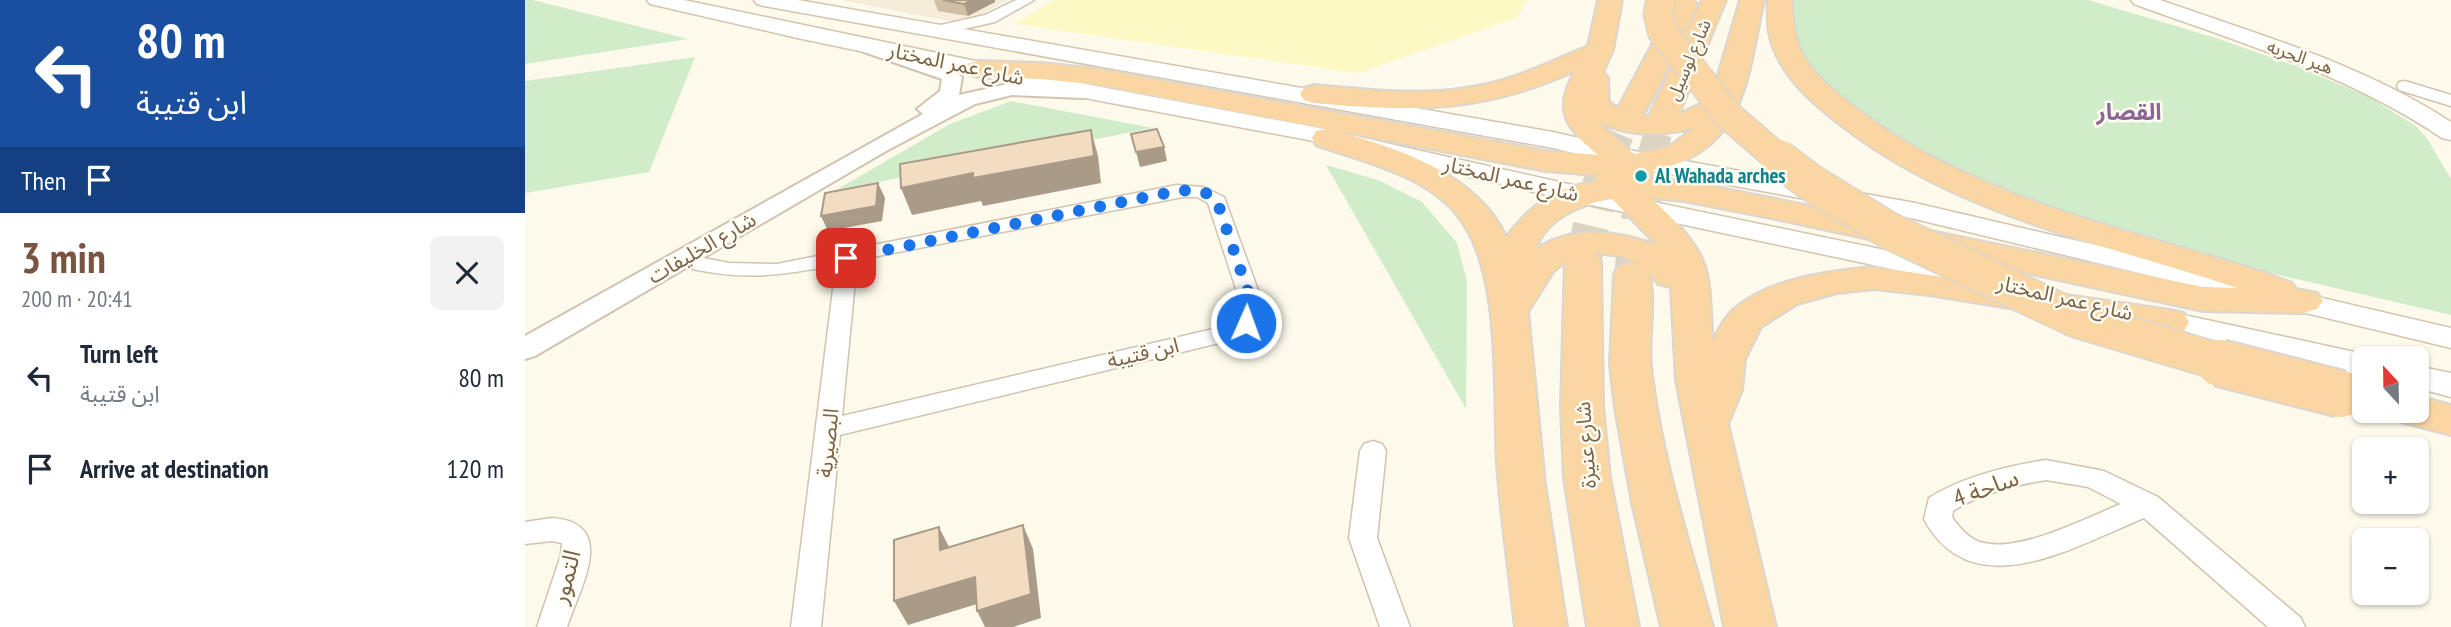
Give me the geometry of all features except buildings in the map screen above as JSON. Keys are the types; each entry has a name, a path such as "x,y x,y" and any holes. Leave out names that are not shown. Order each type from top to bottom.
{"highway":[{"path":"1610,0 1596,58 1593,100 1598,109 1630,122 1679,124 1709,115 1724,100"},
{"path":"1661,0 1658,14 1662,31 1729,116 1763,147 1810,182 1888,230 2076,319 2199,357 2352,385"},
{"name":"شارع لوسيل","path":"1628,116 1670,39 1687,0"},
{"name":"شارع لوسيل","path":"1662,120 1714,0"},
{"path":"1509,312 1513,263 1520,243 1529,229 1550,209 1698,142 1711,129 1724,100 1752,0"},
{"path":"1780,0 1780,28 1787,50 1806,78 1860,127 1895,151 1983,193 2061,223 2247,278 2304,301"},
{"path":"1285,92 1401,102 1463,98 1535,79 1596,58"},
{"path":"1596,58 1583,83 1576,110 1623,178 1682,255 1689,273 1691,324 1706,428 1750,627"},
{"path":"979,69 1041,71 1099,77 1214,97 1771,208 2203,299 2304,301"},
{"path":"1318,135 1411,169 1444,186 1460,198 1489,234 1497,254 1509,312 1520,464 1541,627"},
{"path":"1553,140 1623,178 1741,229"},
{"path":"1509,312 1525,292 1544,259 1559,250 1593,243 1611,243 1638,250 1660,262 1668,270 1691,324"},
{"name":"شارع عنيزة","path":"1583,261 1582,406 1587,478 1613,627"},
{"path":"1632,274 1630,365 1636,408 1655,503 1687,627"},
{"path":"1706,428 1721,390 1725,359 1733,338 1747,318 1783,296 1808,288 1853,279 1874,278 2170,322"},
{"path":"2429,414 2451,420"}],"main road":[{"name":"شارع عمر المختار","path":"657,0 1095,93 1318,135 1623,178"},
{"name":"شارع عمر المختار","path":"764,0 1553,140"},
{"name":"هير الحربه","path":"2141,0 2357,78 2418,108 2451,133"},
{"name":"هير الحربه","path":"2169,0 2330,56 2405,86 2451,111"},
{"name":"شارع عمر المختار","path":"1741,229 2006,284 2170,322 2352,384"},
{"path":"2304,301 2450,337"},
{"path":"2429,380 2451,385"}],"street":[{"path":"937,30 981,22 1027,0"},
{"path":"996,41 992,35 993,24 1009,10"},
{"name":"شارع الخليفات","path":"861,45 945,72 952,77 950,93 878,146"},
{"path":"2405,86 2451,101"},
{"name":"شارع الخليفات","path":"525,349 878,146 968,99 991,92 1033,89 1095,93"},
{"name":"ابن قتيبة","path":"683,260 719,270 777,270 1177,191 1201,191 1217,201 1252,304 1252,313 1246,323 1219,335 830,428"},
{"name":"البصيرية","path":"806,627 830,428 846,258"},
{"path":"1373,451 1363,538 1395,627"},
{"name":"ساحة 4","path":"2148,505 2022,555 2009,556 1965,549 1952,540 1938,519 1939,506 1953,497 2020,474 2046,470 2094,478 2148,505 2290,627"},
{"name":"التمور","path":"525,533 547,529 567,530 576,538 576,555 552,627"}],"shaded area":[{"path":"842,0 1007,0 964,24"}],"green space":[{"path":"525,0 533,0 688,39 525,64"},
{"path":"1792,0 2088,0 2216,38 2296,66 2369,97 2416,126 2428,140 2451,179 2451,315 2249,268 2018,201 1911,150 1832,92 1805,62 1792,34"},
{"path":"695,57 649,172 525,193 525,81"},
{"path":"1011,101 1153,128 836,190 950,124"},
{"path":"1326,165 1378,180 1422,202 1457,243 1467,281 1466,409"}],"sand":[{"path":"1055,0 1527,0 1516,18 1358,73 1014,24"}],"tunnel":[{"path":"1609,160 1628,116"},
{"path":"1650,160 1662,120"},
{"path":"1583,261 1609,158"},
{"path":"1632,274 1644,182 1651,158"}],"place":[{"name":"Al Wahada arches","path":"1641,176"}],"district":[{"name":"القصار","path":"2129,112"}],"route":[{"path":"846,258 1177,191 1201,191 1217,201 1252,304 1252,313 1246,323"}]}
